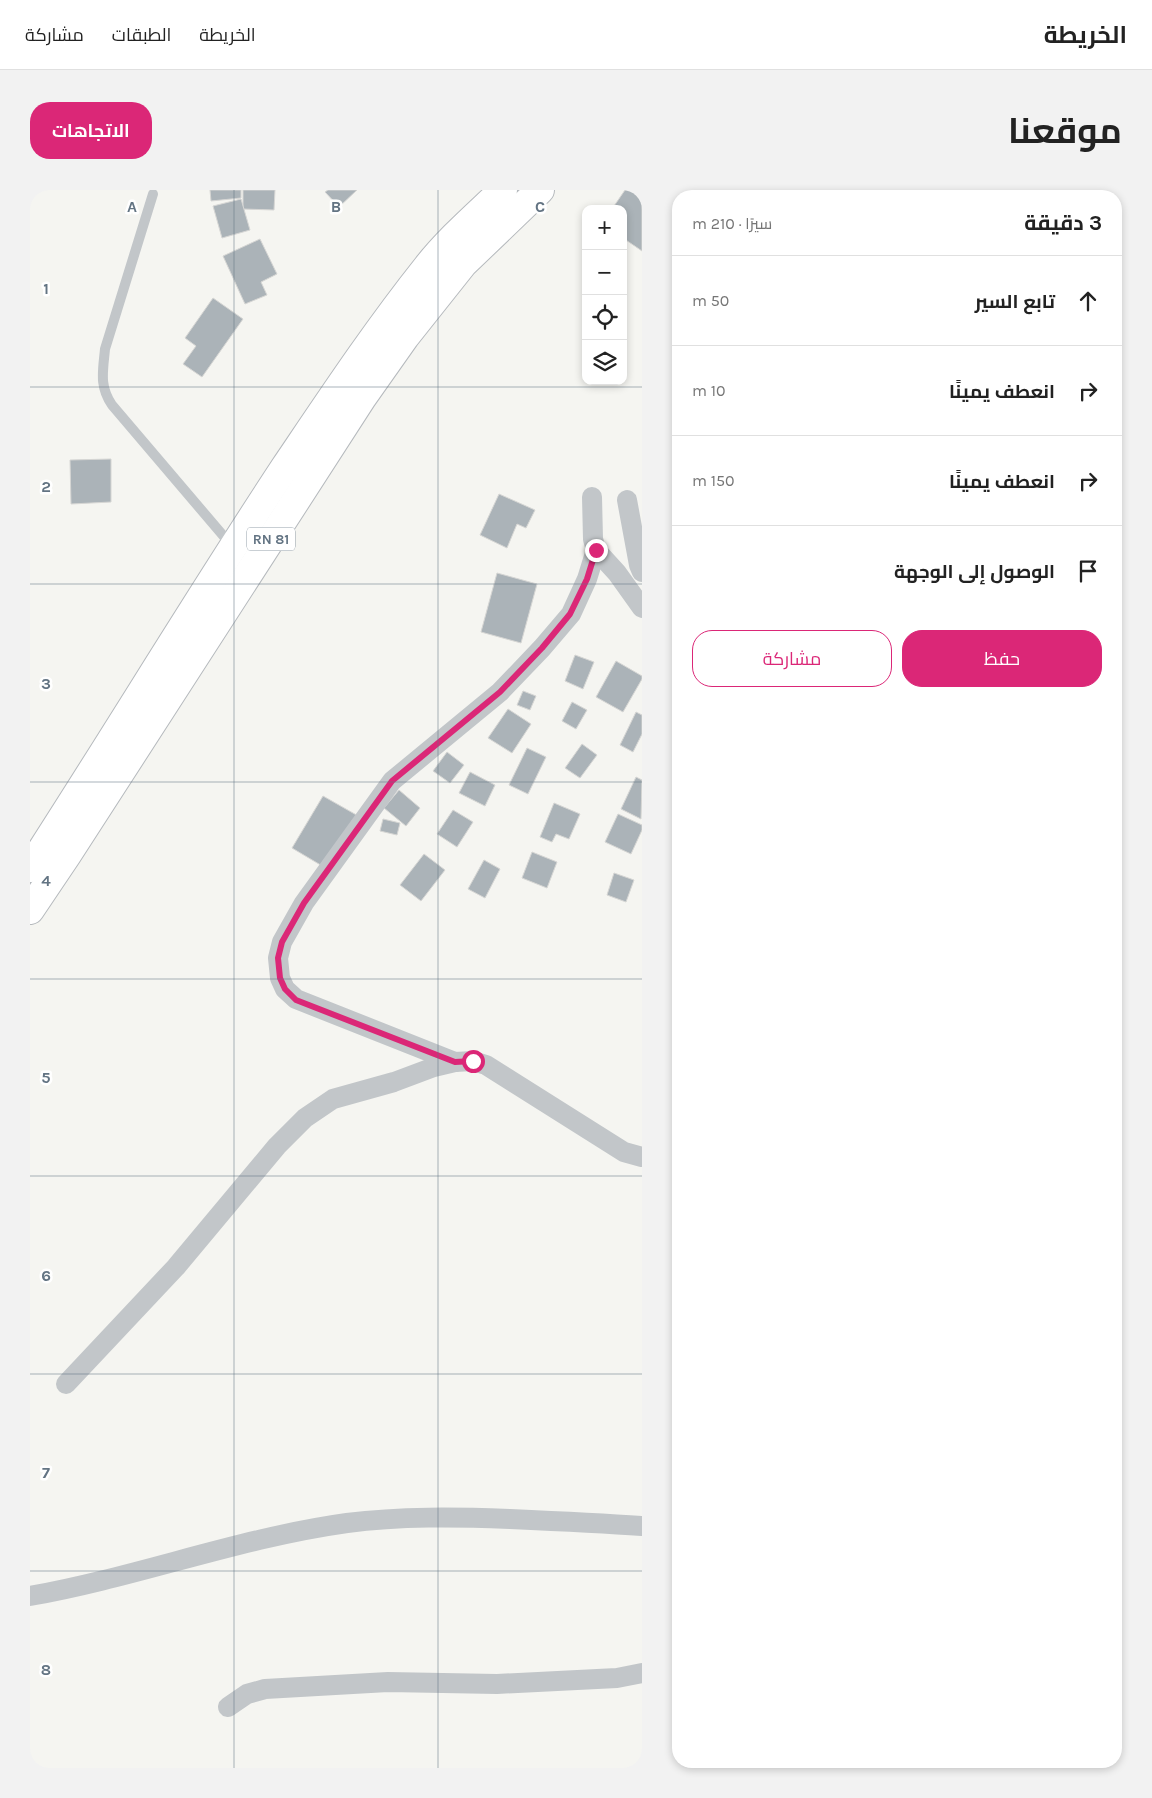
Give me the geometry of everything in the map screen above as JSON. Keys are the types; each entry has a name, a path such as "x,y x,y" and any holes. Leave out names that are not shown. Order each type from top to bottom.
{"main road":[{"name":"RN 81","path":"30,868 232,547 346,376 422,273 456,234 503,190"},
{"name":"RN 81","path":"30,910 73,847 362,398 405,337 463,264 540,190"}],"street":[{"path":"592,497 593,539 596,550 617,573 642,608"},
{"path":"627,500 639,565 642,572"},
{"path":"455,1062 296,1000 285,989 280,978 278,958 282,942 304,903 392,781 500,692 542,648 570,614 587,579 596,550"},
{"path":"66,1384 176,1267 277,1146 304,1118 333,1099 394,1082 434,1067 455,1062 473,1061 486,1065 624,1152 642,1157"},
{"path":"30,1596 115,1577 286,1534 348,1523 384,1519 468,1518 642,1526"},
{"path":"228,1707 246,1694 265,1689 388,1682 506,1683 617,1678 642,1673"}],"lane":[{"path":"153,194 105,349 102,374 104,394 232,547"}],"building":[{"path":"210,190 241,190 241,198 211,201"},
{"path":"243,190 275,190 274,210 243,209"},
{"path":"328,190 357,190 339,207 325,192"},
{"path":"625,190 642,190 642,251 627,241 627,205 615,205"},
{"path":"241,199 250,230 222,238 213,206"},
{"path":"260,239 277,274 261,282 267,295 245,304 223,256"},
{"path":"213,298 243,319 202,377 183,364 196,346 185,338"},
{"path":"111,459 111,502 71,504 70,460"},
{"path":"499,494 535,510 526,528 517,524 507,548 480,535"},
{"path":"497,573 537,584 521,643 481,632"},
{"path":"575,655 594,662 583,689 565,681"},
{"path":"616,661 642,676 623,712 596,697"},
{"path":"523,691 536,696 530,710 517,705"},
{"path":"572,702 587,710 576,729 562,721"},
{"path":"508,709 531,724 512,753 488,738"},
{"path":"636,712 642,715 642,734 633,752 620,745"},
{"path":"582,744 597,755 580,778 565,768"},
{"path":"527,748 546,757 528,794 509,785"},
{"path":"447,752 464,765 450,783 433,771"},
{"path":"470,772 495,785 485,806 459,793"},
{"path":"636,777 642,780 641,819 621,809"},
{"path":"399,790 420,808 406,826 384,808"},
{"path":"323,796 360,817 329,870 292,848"},
{"path":"554,803 580,814 569,839 556,834 552,842 540,837"},
{"path":"453,810 473,822 457,847 437,834"},
{"path":"618,814 642,825 642,830 631,854 605,842"},
{"path":"383,819 400,823 397,835 380,831"},
{"path":"532,852 557,862 547,888 522,878"},
{"path":"424,854 445,870 421,901 400,885"},
{"path":"484,860 500,869 485,898 468,889"},
{"path":"614,873 634,880 626,902 607,895"}],"route":[{"path":"473,1061 455,1062 296,1000 285,989 280,978 278,958 282,942 304,903 392,781 500,692 542,648 570,614 587,579 596,550"}]}
